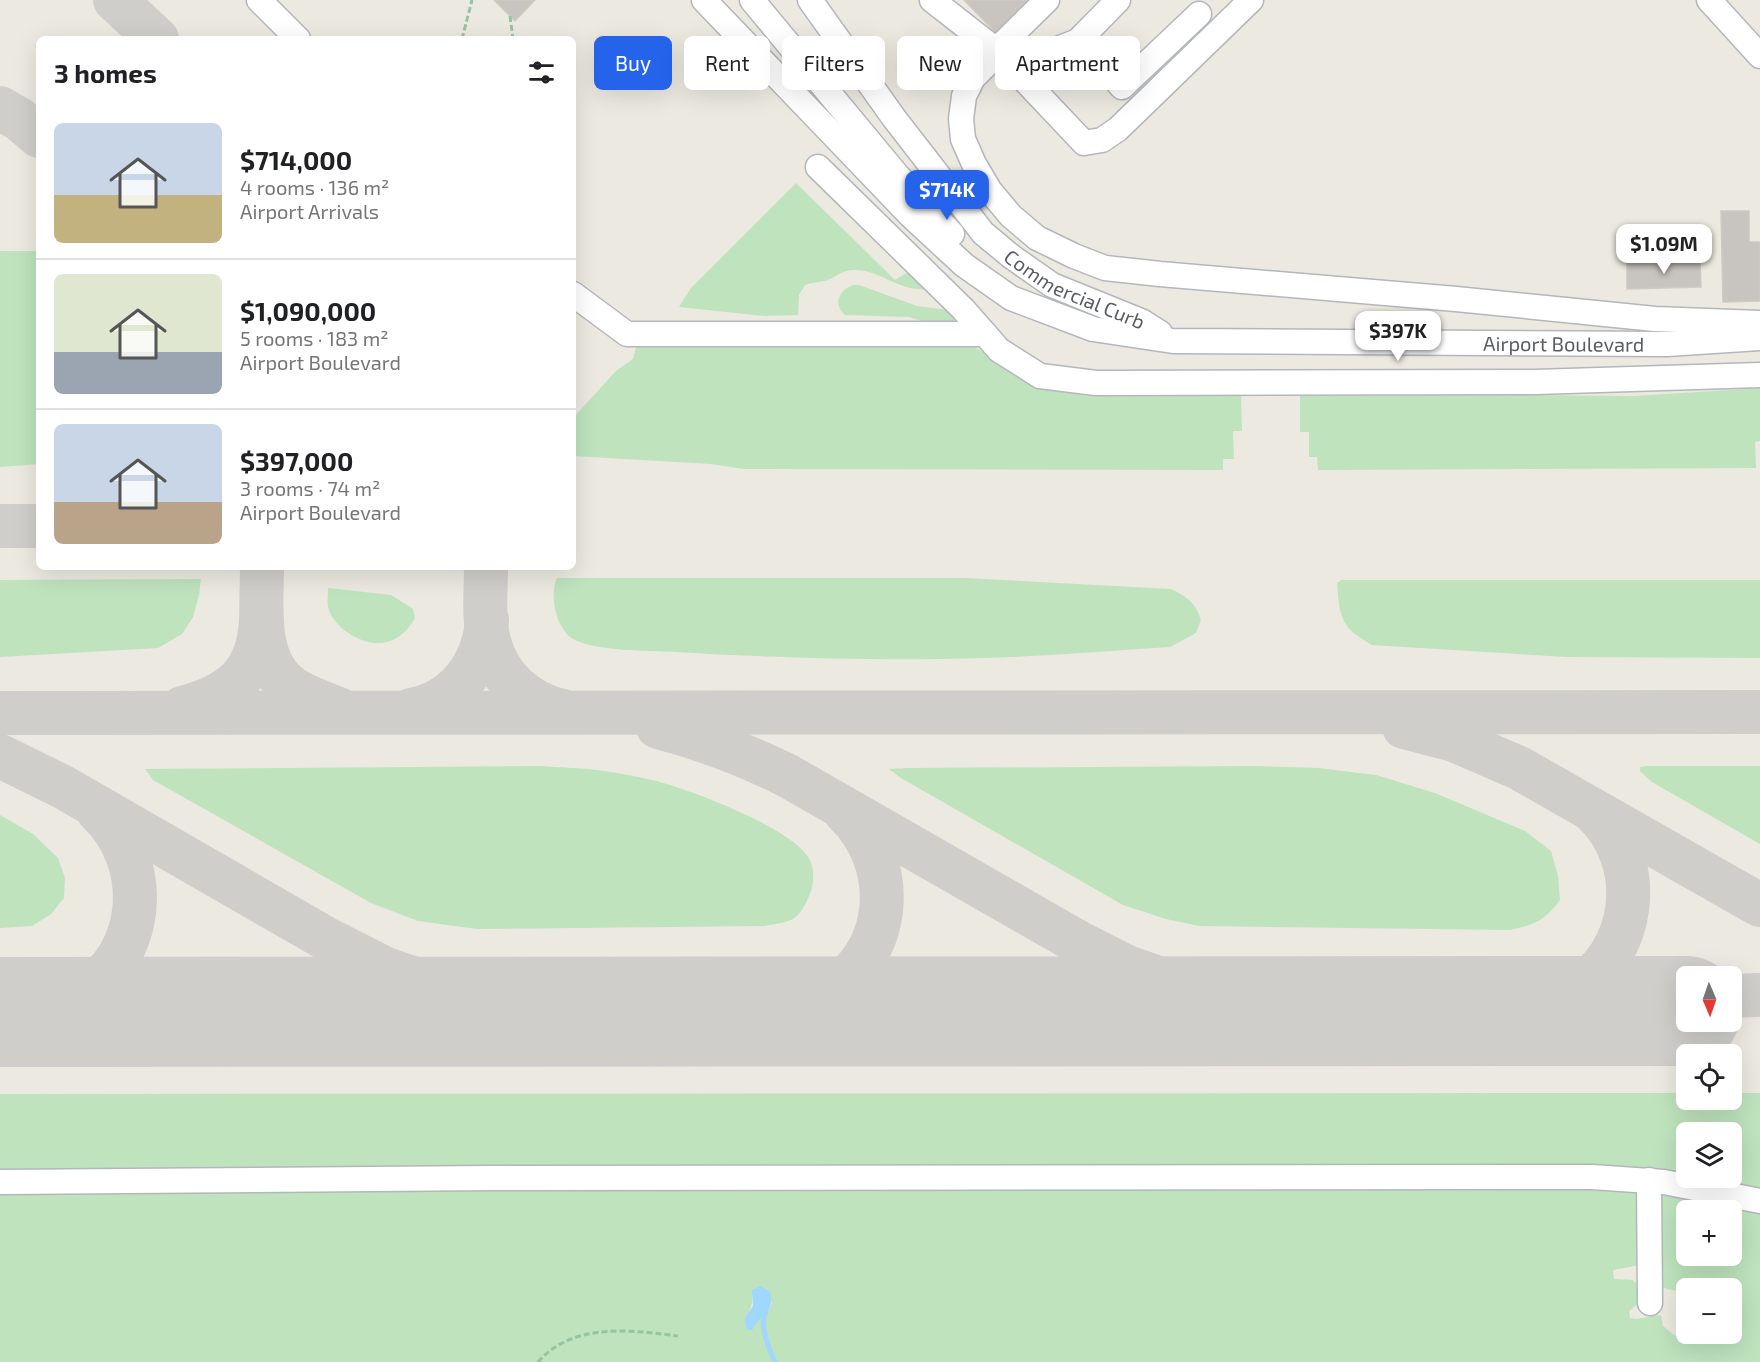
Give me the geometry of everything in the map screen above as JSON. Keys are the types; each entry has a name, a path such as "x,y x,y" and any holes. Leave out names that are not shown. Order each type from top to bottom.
{"street":[{"name":"Airport Boulevard","path":"704,0 910,214 964,266 1011,298 1093,329 1173,341 1667,344 1760,338"},
{"path":"752,0 897,175 960,243 988,268 1016,286 1047,311"},
{"name":"Commercial Curb","path":"810,0 894,118 984,233 1012,257 1052,285 1141,321 1173,341"},
{"path":"932,0 995,49"},
{"path":"1010,36 1047,0"},
{"path":"1083,36 1118,0"},
{"path":"1034,90 1084,143 1102,140 1118,129 1251,0"},
{"path":"1709,0 1760,56"},
{"path":"262,1 295,36"},
{"path":"1140,67 1193,7 1218,32"},
{"path":"995,51 973,78 964,96 961,119 963,139 974,164 990,190 1011,216 1037,238 1105,268 1655,319 1760,323"},
{"path":"818,167 963,309 999,350 1040,376 1096,383 1535,382 1760,375"},
{"path":"576,296 627,334 985,334"},
{"path":"0,1182 492,1178 1592,1177 1649,1180 1760,1201"},
{"path":"1649,1180 1650,1303"}],"path":[{"path":"463,36 472,0"},
{"path":"510,16 513,36"},
{"path":"538,1362 562,1344 599,1331 640,1331 678,1336"}],"green space":[{"path":"796,183 895,280 910,271 926,289 907,287 872,273 850,270 828,280 805,285 799,295 798,315 765,316 679,307 691,288"},
{"path":"0,251 36,251 36,464 0,467"},
{"path":"853,285 859,285 917,306 949,310 955,317 953,324 931,324 909,317 845,315 839,306 839,297 844,290"},
{"path":"939,339 975,347 1034,387 1089,396 1241,396 1242,431 1233,431 1234,459 1223,459 1223,470 744,469 711,464 576,456 576,415 616,371 633,359 637,343"},
{"path":"1760,388 1760,441 1755,442 1756,468 1318,470 1317,457 1309,457 1309,432 1300,432 1300,393 1635,396"},
{"path":"557,578 966,578 1171,589 1190,601 1201,620 1196,633 1170,647 1030,656 869,659 623,650 583,643 567,634 558,620 554,602"},
{"path":"201,579 193,617 182,634 158,648 0,657 0,580"},
{"path":"1342,580 1760,580 1760,658 1566,657 1372,645 1353,633 1344,620 1339,605 1337,583"},
{"path":"328,588 391,595 413,609 415,618 401,635 392,640 383,643 364,641 344,630 332,617 328,607"},
{"path":"542,766 603,771 655,781 703,797 768,826 801,849 810,860 813,884 803,908 789,921 764,926 477,929 418,921 371,903 153,780 145,769"},
{"path":"1257,766 1318,768 1376,775 1435,793 1525,831 1551,851 1558,876 1560,900 1539,921 1510,930 1199,926 1166,919 1123,905 889,769 908,768"},
{"path":"1760,766 1760,844 1652,782 1640,771 1640,767"},
{"path":"0,815 33,834 58,858 65,878 64,898 51,914 32,926 0,928"},
{"path":"1676,1093 1676,1110 1742,1110 1742,1093 1760,1093 1760,1196 1722,1188 1742,1188 1742,1122 1676,1122 1676,1182 0,1178 0,1094"},
{"path":"1349,1181 1634,1190 1639,1198 1640,1265 1613,1270 1614,1279 1633,1280 1641,1289 1640,1302 1629,1311 1630,1318 1661,1316 1663,1326 1676,1335 1676,1344 1742,1344 1742,1278 1676,1278 1676,1291 1661,1286 1661,1192 1718,1200 1676,1200 1676,1266 1742,1266 1742,1203 1760,1206 1760,1362 0,1362 0,1187","holes":["752,1295 772,1302 769,1310 752,1329 746,1328"]}],"water":[{"path":"761,1286 770,1292 771,1306 752,1330 749,1330 746,1328 745,1318 753,1306 752,1290"}],"building":[{"path":"494,0 535,0 515,21"},
{"path":"964,0 1030,0 996,33"},
{"path":"1721,211 1749,211 1749,242 1760,242 1760,301 1723,302"},
{"path":"1700,261 1701,287 1627,289 1627,263"}],"waterway":[{"path":"766,1312 764,1330 775,1362"}],"taxiway":[{"path":"115,0 154,36"},
{"path":"0,108 19,119 36,133"},
{"path":"0,526 36,526"},
{"path":"262,570 261,616 266,649 271,664 292,688 339,709"},
{"path":"486,570 487,632 499,666 516,687 526,695 537,702 562,711"},
{"path":"182,708 215,696 240,679 255,654 261,619"},
{"path":"411,710 441,699 465,678 480,652 487,620"},
{"path":"0,713 1760,712"},
{"path":"658,727 725,748 788,776 1076,941 1127,967 1170,982 1253,1001 1371,1011"},
{"path":"1404,727 1454,740 1519,768 1760,905"},
{"path":"0,756 63,787 325,938 386,969 445,989 493,999 531,1005 644,1012"},
{"path":"0,1010 41,1006 71,998 103,976 119,956 130,932 134,907 134,881 127,856 115,832 98,811"},
{"path":"1491,1011 1532,1005 1562,997 1593,976 1610,955 1621,932 1627,907 1628,881 1622,856 1611,832 1593,811"},
{"path":"718,1011 773,1008 813,999 848,977 865,956 876,933 881,908 881,883 875,857 863,834 846,813"},
{"path":"1742,996 1760,995"},
{"path":"1379,1011 1676,998"}],"runway":[{"path":"0,1012 1676,1011"}]}
